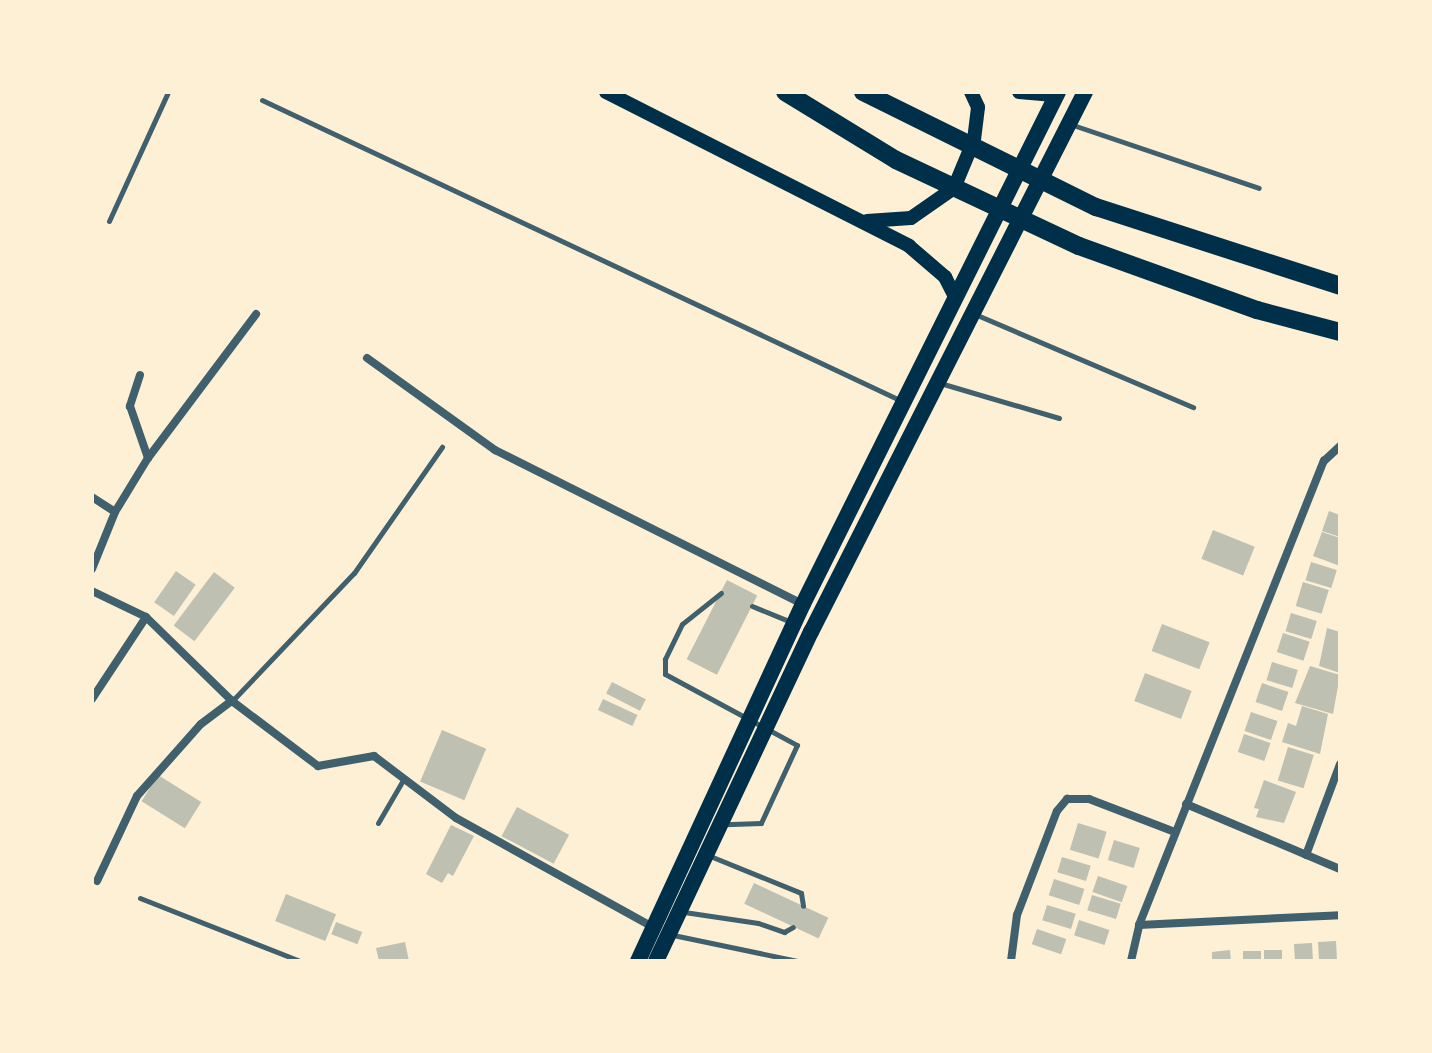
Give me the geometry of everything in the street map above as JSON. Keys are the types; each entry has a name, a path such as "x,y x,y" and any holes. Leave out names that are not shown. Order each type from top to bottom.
{"highway":[{"path":"785,92 896,160 1079,246 1257,310 1340,332"},
{"path":"863,92 914,120 1096,207 1340,286"}],"main road":[{"path":"606,92 859,220 930,260 955,297"},
{"path":"859,220 911,218 954,188 974,140 978,107 971,92"},
{"path":"656,961 661,931 747,722 1058,94 1019,92"},
{"path":"638,961 679,911 811,632 935,381 1085,92"},
{"path":"794,623 811,632"}],"street":[{"path":"92,569 115,512 148,458 256,314"},
{"path":"367,358 495,450 803,604"},
{"path":"140,375 130,406 148,458"},
{"path":"1131,961 1139,925 1324,461 1338,447"},
{"path":"92,497 115,512"},
{"path":"92,591 146,617 232,701 318,766 374,756 456,818 661,931"},
{"path":"92,699 146,617"},
{"path":"97,881 137,796 201,724 232,701"},
{"path":"1306,855 1340,764"},
{"path":"1011,961 1017,915 1057,811 1067,799 1089,799 1175,832"},
{"path":"1186,804 1340,869"},
{"path":"1139,925 1340,915"}],"lane":[{"path":"109,221 168,92"},
{"path":"262,100 903,402"},
{"path":"1068,123 1259,188"},
{"path":"970,311 1193,407"},
{"path":"935,381 1059,418"},
{"path":"232,701 354,573 442,447"},
{"path":"720,824 761,823 796,750 794,742 747,722 665,674 665,659 682,624 721,593"},
{"path":"752,606 794,623"},
{"path":"378,823 403,780"},
{"path":"705,855 801,893 803,906"},
{"path":"140,898 300,961"},
{"path":"679,911 758,923 784,932 793,927"},
{"path":"661,931 797,961"}],"building":[{"path":"1329,511 1340,515 1340,537 1322,531"},
{"path":"1213,530 1255,547 1243,576 1201,559"},
{"path":"1322,532 1340,538 1340,566 1313,556"},
{"path":"1311,562 1337,570 1331,588 1305,580"},
{"path":"176,571 196,585 174,616 154,602"},
{"path":"214,572 235,588 194,641 174,626"},
{"path":"727,580 757,595 717,675 687,659"},
{"path":"1303,582 1329,590 1322,614 1296,606"},
{"path":"1291,613 1317,621 1311,639 1285,631"},
{"path":"1162,624 1210,642 1199,669 1152,651"},
{"path":"1327,628 1340,632 1340,673 1319,666"},
{"path":"1283,633 1310,642 1303,661 1277,652"},
{"path":"1272,662 1298,670 1292,688 1266,680"},
{"path":"1310,666 1340,675 1333,714 1295,703"},
{"path":"1145,673 1192,691 1181,719 1134,701"},
{"path":"612,682 646,699 640,711 606,694"},
{"path":"1262,683 1288,692 1282,711 1255,702"},
{"path":"603,699 637,715 632,726 598,710"},
{"path":"1302,706 1328,714 1320,754 1282,742 1288,723 1296,726"},
{"path":"1251,712 1277,721 1271,740 1244,731"},
{"path":"442,730 486,749 464,800 420,782"},
{"path":"1244,734 1270,743 1264,761 1238,752"},
{"path":"1288,747 1314,755 1304,788 1278,780"},
{"path":"158,775 201,802 185,828 142,801"},
{"path":"1264,780 1296,792 1284,823 1256,817 1259,809 1254,808"},
{"path":"517,807 569,835 554,864 502,836"},
{"path":"1078,823 1107,832 1099,859 1070,850"},
{"path":"451,825 474,836 453,876 448,873 442,883 426,874"},
{"path":"1114,840 1140,848 1134,868 1108,860"},
{"path":"1062,857 1091,866 1086,881 1057,872"},
{"path":"1098,876 1127,886 1122,902 1092,892"},
{"path":"1054,879 1084,889 1079,905 1049,895"},
{"path":"754,883 828,918 819,938 744,904"},
{"path":"286,894 336,914 325,941 275,921"},
{"path":"1092,895 1121,904 1116,919 1087,910"},
{"path":"1047,905 1076,914 1071,929 1042,920"},
{"path":"1079,920 1109,930 1104,945 1074,935"},
{"path":"336,922 362,932 357,944 331,934"},
{"path":"1037,929 1066,939 1061,954 1032,944"},
{"path":"1336,941 1337,961 1319,961 1318,942"},
{"path":"405,942 409,961 379,961 376,948"},
{"path":"1312,943 1313,961 1295,961 1294,944"},
{"path":"1230,950 1231,961 1212,961 1212,952"},
{"path":"1264,950 1282,950 1282,961 1264,961"},
{"path":"1243,951 1261,951 1261,961 1243,961"}]}
